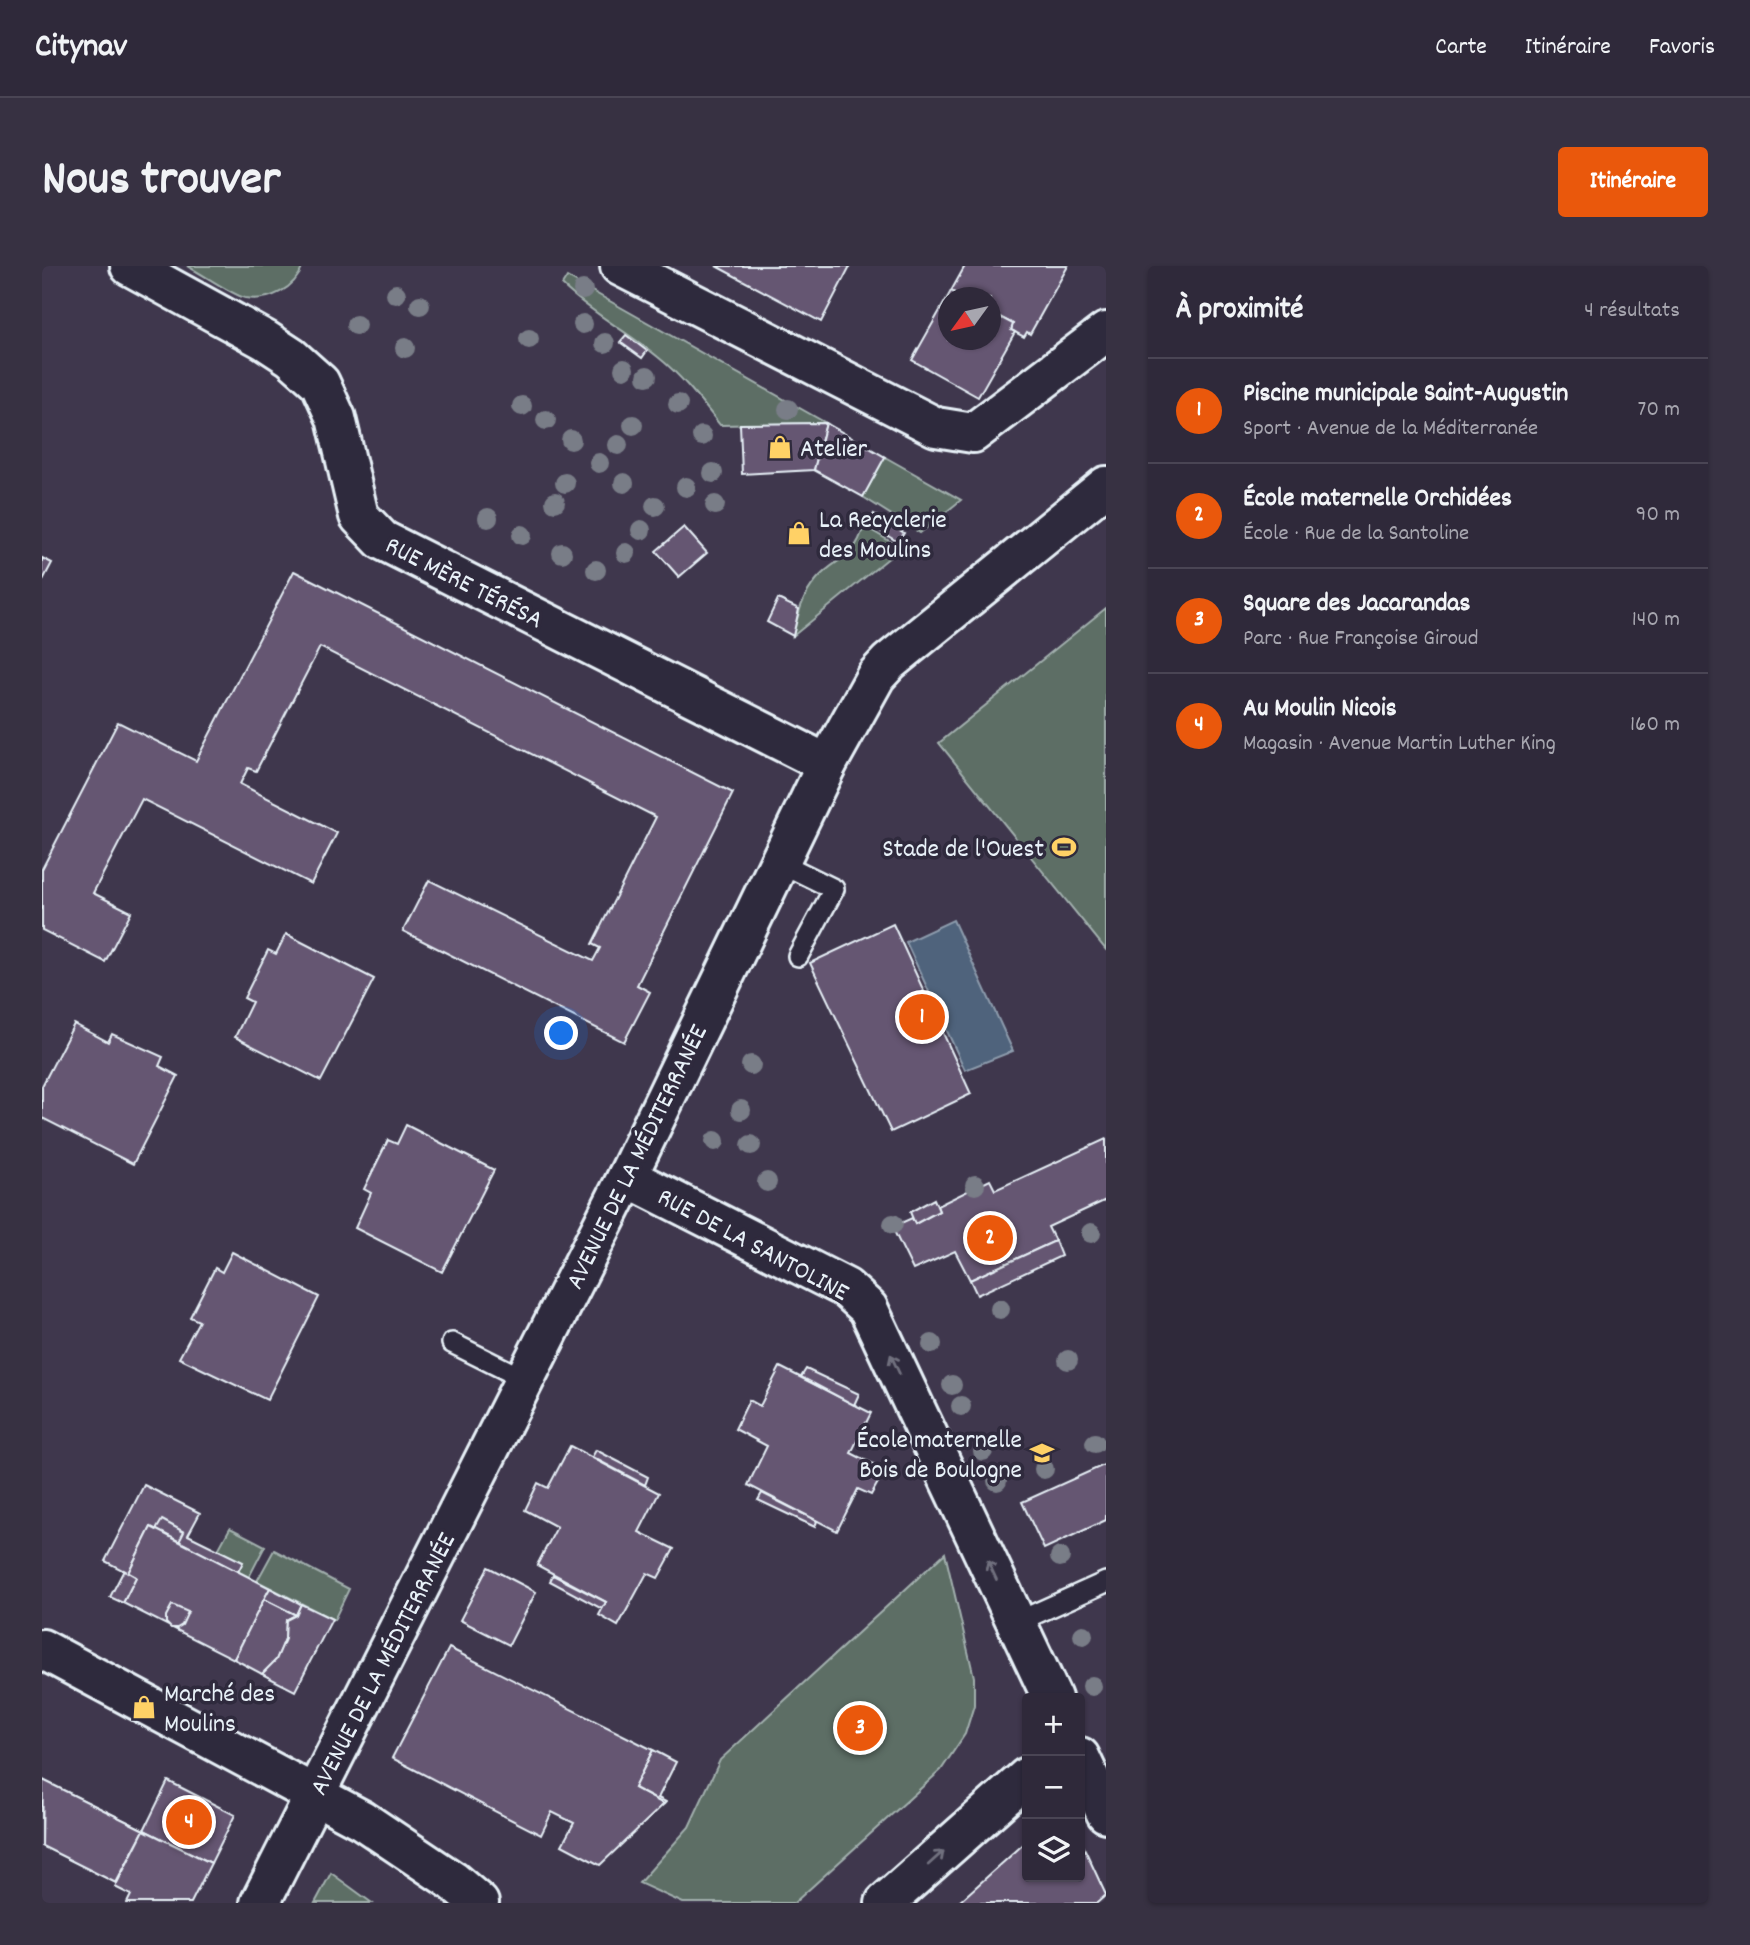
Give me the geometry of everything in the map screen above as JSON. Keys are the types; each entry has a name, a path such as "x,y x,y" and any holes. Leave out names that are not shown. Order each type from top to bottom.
{"street":[{"name":"RUE MÈRE TÉRÉSA","path":"130,266 265,340 291,357 320,383 336,418 359,516 382,540 827,764"},
{"path":"620,266 936,427 974,433 1106,332"},
{"name":"AVENUE DE LA MÉDITERRANÉE","path":"260,1903 627,1177 827,764 876,676 889,662 1106,486"},
{"name":"RUE DE LA SANTOLINE","path":"627,1177 846,1288 868,1308 1050,1693"},
{"path":"42,1649 316,1794 396,1841 479,1903"},
{"path":"1085,1768 1106,1814"},
{"path":"885,1903 1022,1781"}],"lane":[{"path":"779,862 834,889 798,956"},
{"path":"452,1342 524,1379"},
{"path":"1017,1622 1106,1582"}],"green space":[{"path":"187,266 303,266 294,281 280,292 254,299 232,293"},
{"path":"567,277 826,423 720,425 667,364 562,285"},
{"path":"885,457 961,500 920,533 863,497"},
{"path":"864,526 901,548 793,636 808,592 824,572 850,552"},
{"name":"Stade de l'Ouest","path":"1106,608 1106,950 939,743"},
{"path":"230,1528 265,1546 249,1577 213,1559"},
{"path":"274,1550 349,1589 334,1620 257,1581"},
{"path":"945,1553 974,1677 974,1705 965,1734 941,1770 794,1903 683,1903 639,1883 689,1827 720,1760"},
{"path":"331,1873 372,1903 315,1903"}],"water":[{"path":"953,920 1013,1051 965,1070 906,942"}],"building":[{"path":"716,266 850,266 821,322"},
{"path":"965,266 1068,266 1030,334 1027,332 1024,337 1011,330 1013,324 1001,318 1001,287 953,287"},
{"path":"938,314 938,350 1001,350 1001,318 1013,324 1011,330 1015,332 978,397 912,360"},
{"path":"626,335 647,351 642,358 620,342"},
{"name":"Atelier","path":"826,423 814,470 742,474 740,424"},
{"path":"826,423 885,457 863,497 814,470"},
{"path":"874,514 904,533 898,542 868,524"},
{"path":"684,527 707,553 679,577 656,551"},
{"path":"42,558 52,563 42,582"},
{"path":"294,571 733,793 637,985 650,992 624,1042 403,931 429,880 593,961 600,948 592,944 656,817 320,647 256,771 248,768 240,784 337,833 311,884 142,799 93,893 131,912 105,962 42,930 42,869 118,722 196,761"},
{"path":"778,599 799,609 793,636 767,622"},
{"path":"893,924 971,1094 891,1132 810,963"},
{"path":"286,934 374,979 321,1081 235,1037 252,1002 244,998 268,950 276,954"},
{"path":"74,1024 108,1042 112,1034 163,1057 159,1066 178,1076 133,1164 42,1118 42,1086"},
{"path":"406,1125 494,1170 442,1272 355,1228 371,1193 364,1189 388,1140 397,1144"},
{"path":"1106,1139 1106,1200 1048,1227 1055,1241 970,1280 955,1251 913,1270 892,1227 912,1218 915,1224 939,1211 937,1206 990,1180 995,1190"},
{"path":"934,1199 939,1211 915,1224 910,1212"},
{"path":"1055,1241 1061,1256 977,1295 970,1280"},
{"path":"232,1252 319,1297 267,1400 179,1358 199,1321 190,1317 215,1268 222,1272"},
{"path":"780,1367 871,1413 851,1453 885,1470 871,1495 858,1489 837,1531 748,1485 767,1446 735,1429 749,1400 760,1406"},
{"path":"806,1369 859,1394 854,1405 801,1377"},
{"path":"570,1446 659,1493 639,1532 674,1549 658,1578 647,1573 618,1626 599,1615 606,1602 537,1565 557,1527 525,1510 538,1483 548,1488"},
{"path":"596,1450 648,1477 645,1485 592,1457"},
{"path":"1106,1464 1106,1520 1044,1549 1022,1502"},
{"path":"144,1485 200,1513 188,1535 243,1562 238,1572 151,1527 128,1573 105,1561"},
{"path":"762,1493 817,1521 815,1527 758,1500"},
{"path":"162,1520 184,1532 179,1542 156,1530"},
{"path":"151,1527 270,1588 234,1659 123,1603 136,1577 128,1573"},
{"path":"488,1567 536,1592 509,1645 460,1620"},
{"path":"124,1570 136,1577 123,1603 110,1597"},
{"path":"553,1575 606,1602 602,1609 550,1581"},
{"path":"270,1588 301,1604 296,1615 264,1599"},
{"path":"264,1599 296,1615 286,1620 285,1639 281,1649 276,1660 262,1674 234,1659"},
{"path":"301,1604 332,1619 295,1691 262,1674 276,1660 285,1639 286,1620 296,1615"},
{"path":"172,1605 188,1612 182,1625 177,1628 171,1628 166,1623 166,1616"},
{"path":"449,1648 653,1750 634,1788 664,1804 600,1865 562,1845 574,1823 552,1812 541,1835 392,1758"},
{"path":"653,1750 676,1762 658,1798 666,1802 664,1804 634,1788"},
{"path":"42,1780 144,1830 116,1883 42,1846"},
{"path":"43,1780 144,1830 116,1883 42,1846"},
{"path":"168,1781 235,1815 211,1863 144,1830"},
{"path":"144,1830 211,1863 191,1903 127,1903 131,1895 115,1887"},
{"path":"1022,1845 1022,1882 1085,1882 1085,1850 1106,1895 1097,1903 958,1903"}],"place":[{"name":"Atelier","path":"780,447"},
{"name":"La Recyclerie des Moulins","path":"799,533"},
{"name":"Stade de l'Ouest","path":"1064,847"},
{"name":"Piscine municipale Saint-Augustin","path":"922,1017"},
{"name":"École maternelle Orchidées","path":"990,1238"},
{"name":"École maternelle Bois de Boulogne","path":"1042,1453"},
{"name":"Marché des Moulins","path":"144,1707"},
{"name":"Square des Jacarandas","path":"860,1728"},
{"name":"Au Moulin Nicois","path":"189,1822"}]}
